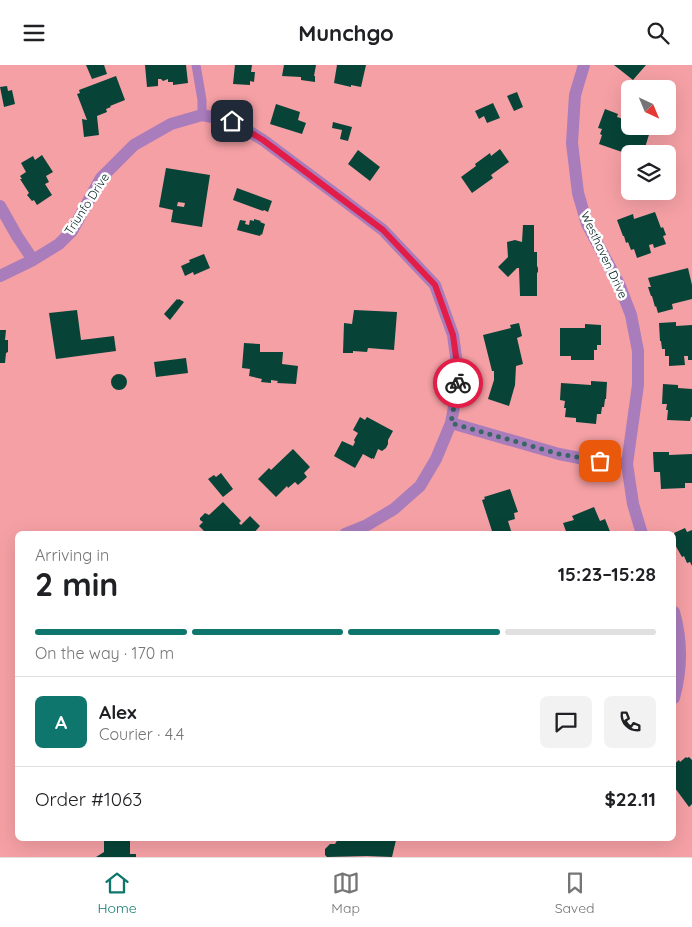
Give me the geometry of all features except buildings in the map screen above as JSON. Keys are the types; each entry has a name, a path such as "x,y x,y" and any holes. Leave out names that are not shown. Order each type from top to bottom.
{"street":[{"name":"Westhaven Drive","path":"584,65 574,95 572,143 578,193 587,224 622,292 631,315 638,351 638,385 627,463 633,505 641,531"},
{"name":"Triunfo Drive","path":"0,276 33,260 59,244 72,231 101,178 134,145 171,124 202,115 232,121 263,140 383,230 435,285 453,335 459,379 451,423 436,459 420,486 394,509 367,525 352,531"},
{"path":"0,206 33,260"},
{"path":"451,423 559,454 600,461 627,463"},
{"path":"676,618 680,662 676,691"}],"lane":[{"path":"196,65 202,100 202,115"}],"shaded area":[{"path":"0,65 692,65 692,857 0,857"}],"way so far":[{"path":"458,383 451,423 559,454 600,461"}],"route":[{"path":"232,121 263,140 383,230 435,285 453,335 458,383"}]}
